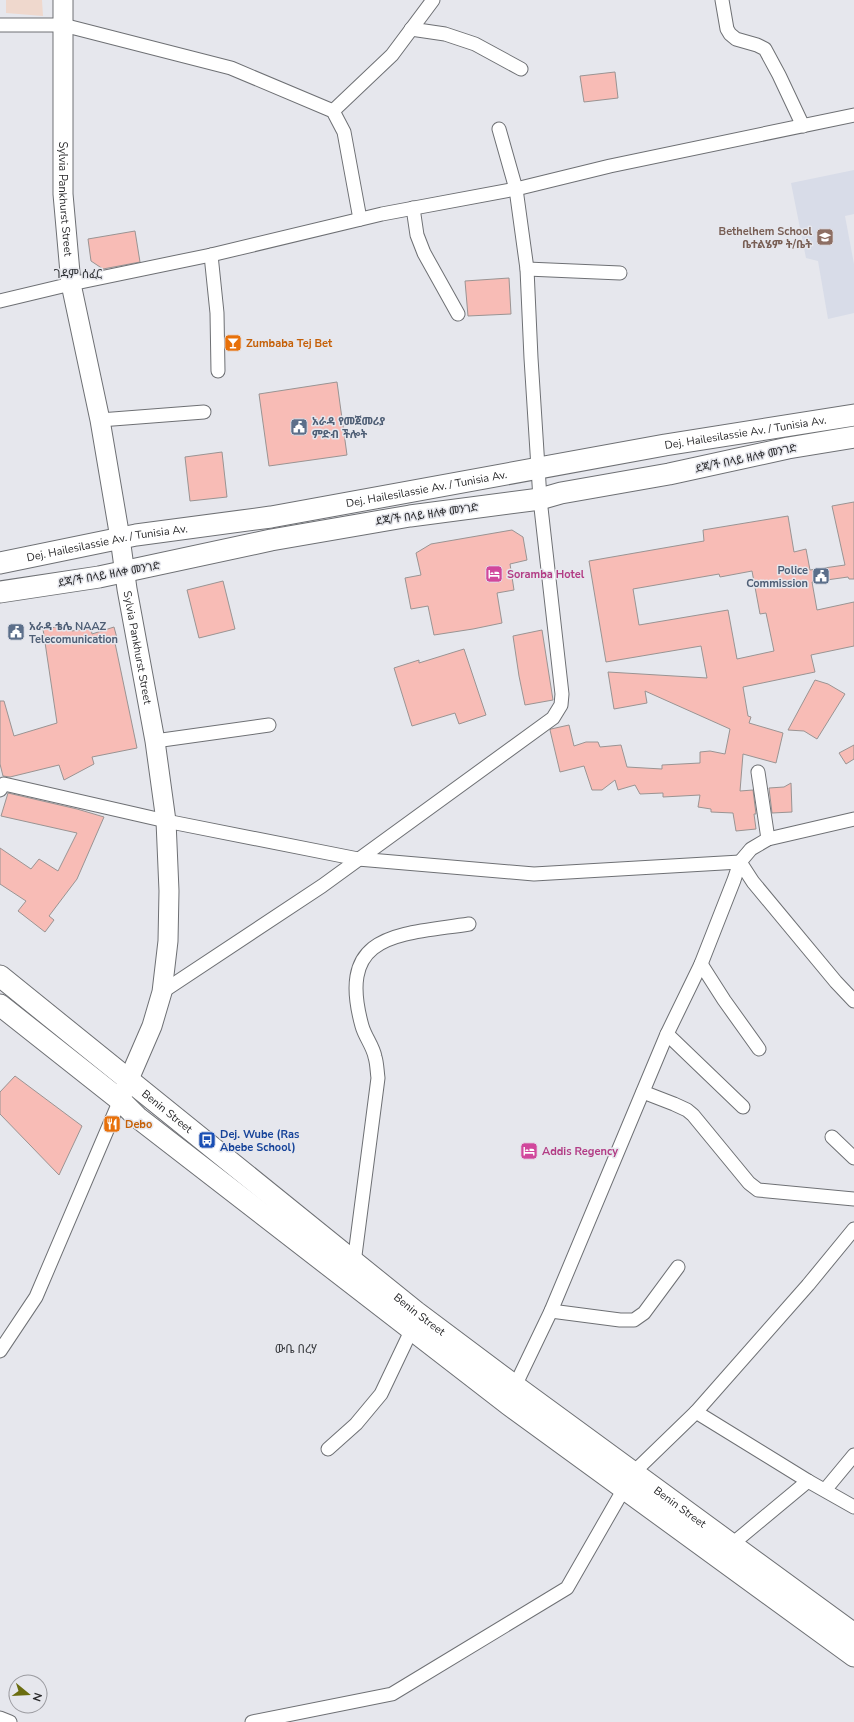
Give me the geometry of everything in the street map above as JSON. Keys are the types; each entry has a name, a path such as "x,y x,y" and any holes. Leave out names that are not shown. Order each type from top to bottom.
{"main road":[{"name":"Dej. Hailesilassie Av. / Tunisia Av.","path":"0,563 120,538 271,516 665,445 854,415"},
{"name":"ደጃ/ች በላይ ዘለቀ መንገድ","path":"0,592 124,572 271,540 410,516 540,499 561,493 669,474 788,448 854,437"},
{"name":"Benin Street","path":"0,976 129,1081 350,1271"},
{"name":"Benin Street","path":"0,1005 25,1023 120,1100 137,1117 350,1271 414,1321 629,1481 727,1552 854,1634"},
{"path":"25,1023 37,1005"},
{"name":"Benin Street","path":"414,1321 515,1386 629,1481"},
{"name":"Benin Street","path":"727,1552 854,1656"}],"street":[{"name":"Sylvia Pankhurst Street","path":"63,0 63,194 71,284 100,420 120,538 124,572 155,741 166,821 169,891 168,941 162,992 152,1026 120,1100"},
{"path":"333,112 392,55 433,0"},
{"path":"722,0 727,29 730,34 736,39 765,49 803,126"},
{"path":"0,25 63,25 231,68 333,112 344,132 360,219"},
{"path":"411,29 444,34 475,44 521,69"},
{"path":"0,301 71,284 211,255 360,219 516,190 610,166 854,114"},
{"path":"162,992 322,886 553,718 561,705 562,694 540,499 527,269 516,190 499,129"},
{"path":"413,208 418,235 424,253 458,314"},
{"path":"211,255 217,314 218,371"},
{"path":"527,269 620,273"},
{"path":"100,420 204,412"},
{"path":"155,741 269,725"},
{"path":"758,772 768,839"},
{"path":"1,785 166,821 358,859 534,874 740,862"},
{"path":"515,1386 551,1311 667,1034 701,964 740,862 751,849 768,839 854,819"},
{"path":"740,862 753,882 836,982 854,1001"},
{"path":"350,1271 378,1078 376,1057 362,1028 356,1000 357,972 368,951 381,942 400,934 469,924"},
{"path":"701,964 724,1000 759,1049"},
{"path":"667,1034 743,1107"},
{"path":"643,1092 687,1110 693,1115 749,1184 758,1190 854,1199"},
{"path":"0,1351 36,1297 120,1100"},
{"path":"832,1137 854,1158"},
{"path":"252,1722 392,1694 567,1588 629,1481 696,1412 808,1285 854,1229"},
{"path":"551,1311 620,1320 634,1320 644,1313 678,1267"},
{"path":"328,1449 356,1424 381,1394 414,1321"},
{"path":"696,1412 854,1507"},
{"path":"825,1490 854,1454"},
{"path":"727,1552 808,1480"},
{"path":"0,1718 10,1722"}],"shaded area":[{"path":"6,0 42,0 43,16 6,13"},
{"name":"Bethelhem School ቤተልሄም ት/ቤት","path":"854,170 854,214 845,216 854,264 854,313 828,319 818,261 806,258 791,183"}],"building":[{"path":"615,72 618,98 584,102 580,76"},
{"path":"135,231 140,262 103,269 91,261 88,239"},
{"path":"509,278 511,314 468,316 465,281"},
{"path":"337,382 347,455 269,466 259,394"},
{"path":"222,452 227,497 190,501 185,457"},
{"path":"854,502 854,579 849,579 848,577 812,582 817,610 854,602 854,646 811,655 815,672 743,687 748,716 751,717 749,723 783,733 776,763 743,754 740,791 753,790 756,829 736,831 733,813 711,812 711,809 698,807 700,795 663,797 663,793 640,794 635,785 618,790 615,780 602,790 592,790 584,766 560,772 551,729 569,725 574,746 586,742 598,742 600,747 621,745 627,767 662,769 662,765 700,763 700,752 710,751 725,754 730,729 645,691 647,703 614,709 608,672 707,678 701,646 606,662 589,561 704,541 703,530 788,516 794,552 806,549 810,570 845,565 832,506","holes":["752,571 760,614 766,613 774,651 737,659 728,610 639,625 633,589 719,574 720,577"]},
{"path":"512,530 523,537 527,560 510,564 514,590 497,593 502,623 434,635 428,606 411,609 405,578 421,575 416,553 431,544"},
{"path":"223,581 235,629 199,638 187,590"},
{"path":"71,625 72,631 91,628 92,634 114,627 118,642 115,643 137,748 92,757 94,764 64,780 59,765 10,777 3,776 0,764 0,701 4,701 14,736 57,723 43,629"},
{"path":"542,630 553,700 525,705 513,636"},
{"path":"464,649 486,715 459,724 455,713 412,726 394,668 419,660 419,663"},
{"path":"815,680 828,684 845,694 817,739 804,731 788,730"},
{"path":"854,745 854,759 846,764 839,753"},
{"path":"791,783 792,812 772,813 769,788 784,787"},
{"path":"8,793 77,809 104,817 77,879 49,916 54,920 45,932 18,911 26,901 0,884 0,848 31,869 39,859 58,871 77,833 1,816"},
{"path":"15,1076 82,1126 59,1175 0,1114 0,1092"}],"place":[{"name":"Bethelhem School ቤተልሄም ት/ቤት","path":"825,237"},
{"name":"Zumbaba Tej Bet","path":"233,343"},
{"name":"አራዳ የመጀመሪያ ምድብ ችሎት","path":"299,427"},
{"name":"Soramba Hotel","path":"494,574"},
{"name":"Police Commission","path":"821,576"},
{"name":"አራዳ ቴሌ NAAZ Telecomunication","path":"16,632"},
{"name":"Debo","path":"112,1124"},
{"name":"Dej. Wube (Ras Abebe School)","path":"207,1140"},
{"name":"Addis Regency","path":"529,1151"}],"district":[{"name":"ገዳም ሰፈር","path":"78,274"},
{"name":"ውቤ በረሃ","path":"296,1349"}]}
